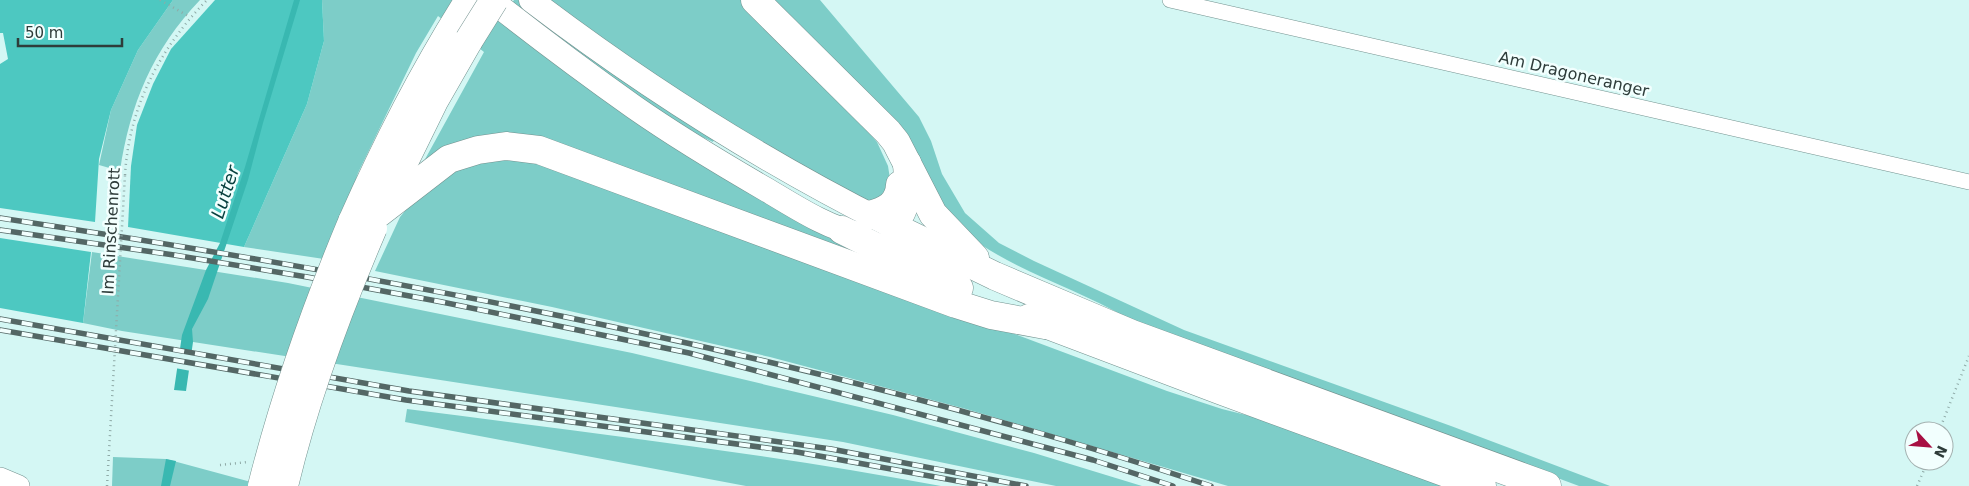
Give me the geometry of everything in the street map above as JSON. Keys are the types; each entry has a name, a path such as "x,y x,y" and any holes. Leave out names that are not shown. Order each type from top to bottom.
{"highway":[{"path":"460,34 469,0"},
{"path":"284,486 295,444 397,126 460,34 492,0"},
{"path":"755,0 892,136 933,214 995,276"},
{"path":"871,115 893,155 899,174 900,187 898,196 893,204 881,212 880,221"},
{"path":"262,486 305,342 368,221 449,159 478,150 506,146 539,150 956,304 991,315 1044,325"},
{"path":"880,221 899,217 906,203 908,187 906,163"},
{"path":"880,221 995,276 1132,334 1547,486"},
{"path":"842,230 978,297 1044,325 1482,486"}],"main road":[{"path":"492,0 562,55 680,137 786,201 842,230 872,235 880,221 813,186 716,129 645,84 531,0"}],"street":[{"name":"Am Dragoneranger","path":"1170,0 1969,182"},
{"path":"0,478 19,486"}],"path":[{"path":"160,0 190,17"},
{"name":"Im Rinschenrott","path":"107,486 126,158 133,123 148,82 167,48 190,17 206,0"},
{"path":"1943,421 1969,356"},
{"path":"220,465 252,461"},
{"path":"1917,486 1924,471"}],"shaded area":[{"path":"0,0 173,0 138,50 111,110 99,159 95,222 0,208 0,64 8,59 3,33 0,33"},
{"path":"173,0 200,0 169,38 146,79 130,123 120,171 99,165 111,110 138,50"},
{"path":"215,0 322,0 324,41 307,104 244,247 128,227 131,166 137,125 153,84 171,49"},
{"path":"294,0 300,0 248,180 208,299 192,329 193,342 186,391 174,390 182,335 206,270 220,243 245,167"},
{"path":"322,0 475,0 922,280 545,144 418,172 484,52 438,16 416,53 358,173 345,212 324,259 244,247 307,104 324,41"},
{"path":"514,0 518,0 605,66 714,138 713,142 685,129 510,6"},
{"path":"547,0 741,0 848,109 877,142 888,166 890,179 886,193 876,201 860,199 739,132"},
{"path":"773,0 820,0 919,117 931,141 942,174 965,213 999,243 1184,330 1451,426 1610,486 1579,486 1127,318 999,256 960,229"},
{"path":"529,157 884,285 1167,391 1222,409 1302,429 1455,486 1228,486 966,409 770,357 552,307 375,271 400,217 426,186 471,161"},
{"path":"0,238 91,252 83,323 0,308"},
{"path":"92,252 288,283 632,353 893,415 1034,453 1142,486 1056,486 843,442 122,331 83,323"},
{"path":"407,409 741,453 941,486 746,486 405,422"},
{"path":"113,457 166,459 251,482 250,486 112,486"},
{"path":"166,459 176,461 170,486 161,486"}],"pier":[{"path":"178,348 194,351 191,371 175,368"}],"railway":[{"path":"0,218 153,242 459,296 763,360 913,398 1063,440 1211,486"},
{"path":"0,230 174,255 307,277 442,302 689,353 1093,460 1173,486"},
{"path":"0,319 409,391 831,449 1026,486"},
{"path":"0,330 406,400 797,452 985,486"}],"water label":[{"name":"Lutter","path":"225,192"}]}
